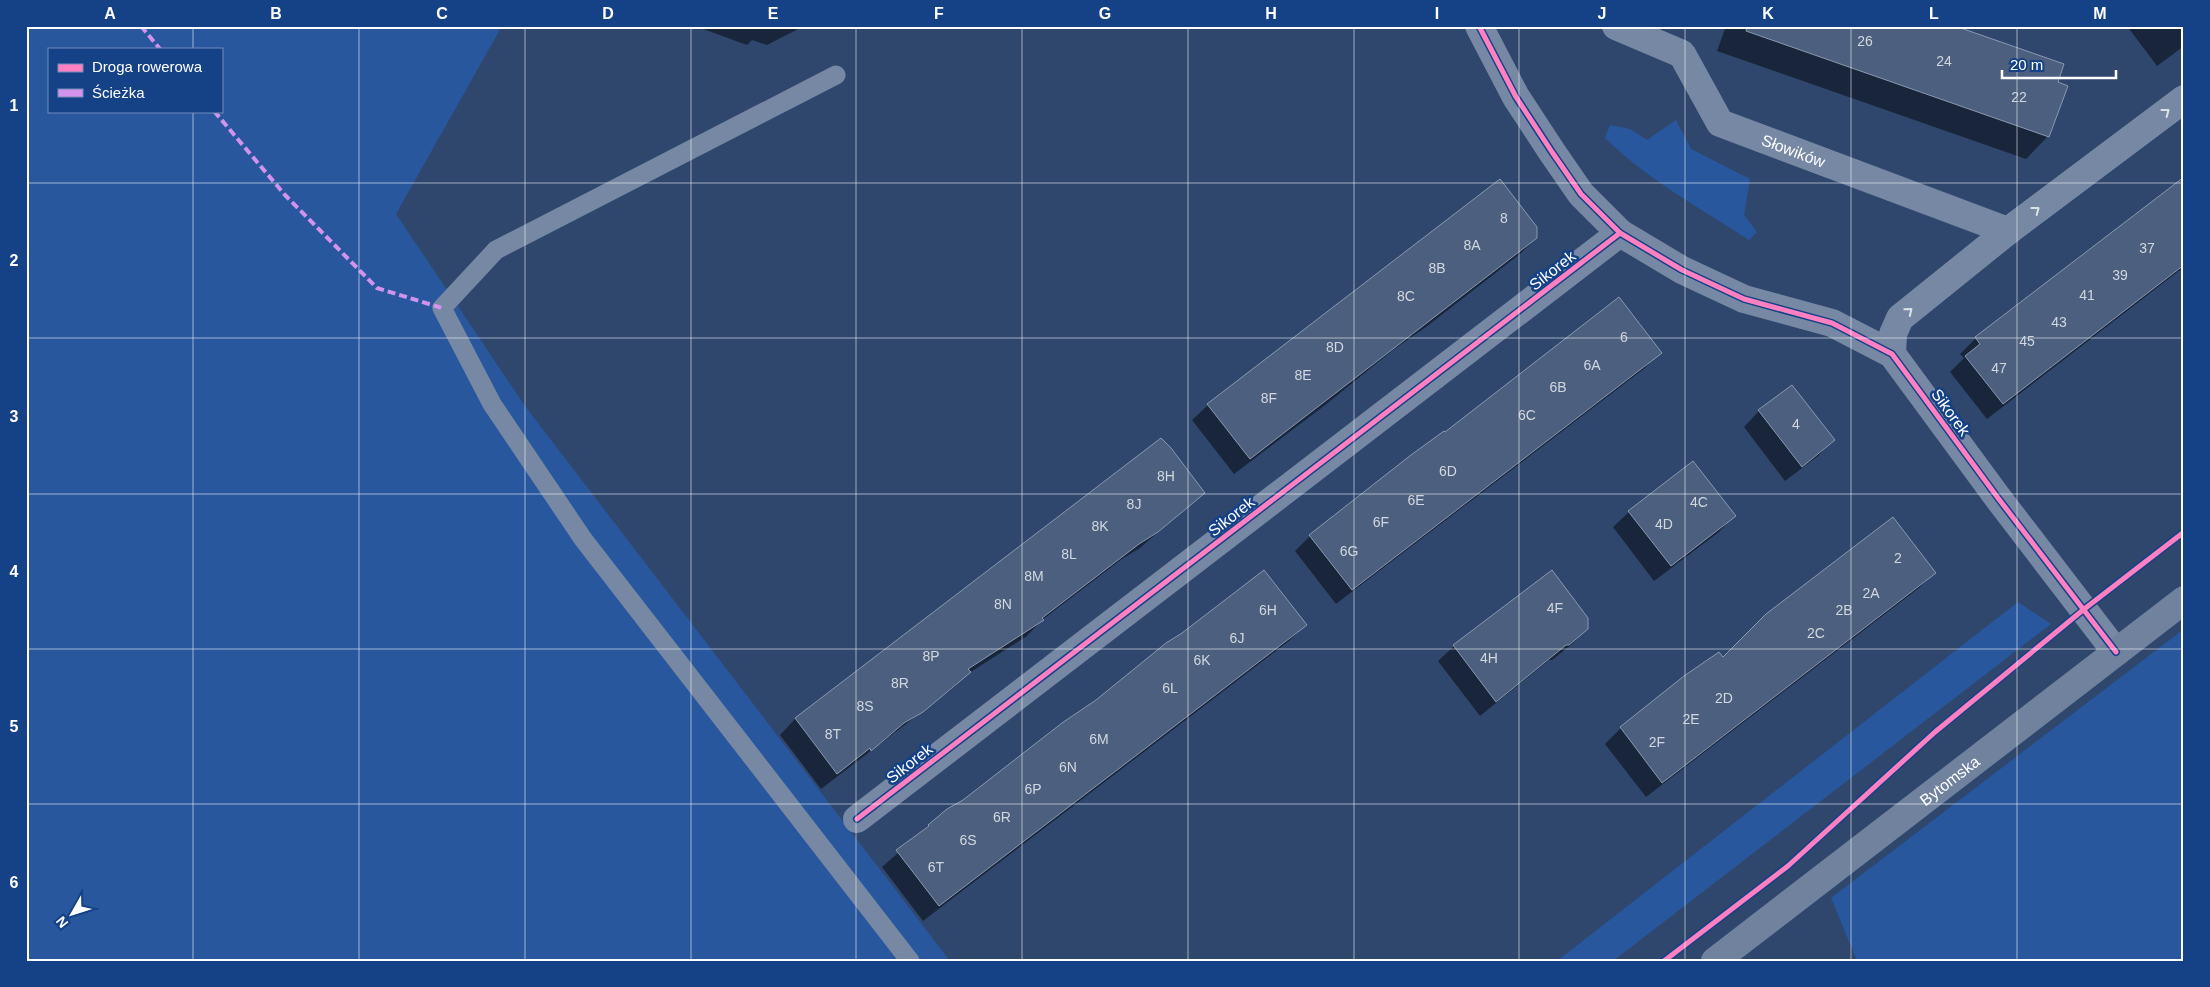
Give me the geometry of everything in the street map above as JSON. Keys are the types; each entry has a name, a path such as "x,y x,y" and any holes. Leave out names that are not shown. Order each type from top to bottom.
{"street":[{"name":"Sikorek","path":"1479,26 1516,98 1552,152 1581,194 1620,233 1682,270 1744,299 1832,323 1892,354 1998,498 2116,652"},
{"name":"Słowików","path":"1616,26 1682,54 1720,122 2008,231"},
{"path":"1892,354 1893,334 1900,318 2008,231 2184,99"},
{"name":"Sikorek","path":"857,819 1620,233"},
{"name":"Bytomska","path":"1715,961 2184,600"}],"lane":[{"path":"836,75 496,250 442,308 492,404 583,539 910,961"}],"shaded area":[{"path":"26,26 502,26 396,214 525,406 950,961 26,961"},
{"path":"1676,120 1691,149 1750,179 1744,215 1757,232 1749,240 1656,180 1605,138 1610,125 1630,129 1647,140"},
{"path":"2018,602 2051,624 1613,961 1557,961"},
{"path":"2184,629 2184,961 1857,961 1831,898"}],"building":[{"path":"1747,26 1955,26 2064,64 2058,82 2068,86 2049,137 1746,31"},
{"path":"2184,177 2184,265 2003,404 1965,356 1980,344 1975,337"},
{"path":"1500,179 1537,227 1537,238 1250,459 1207,404"},
{"path":"1619,297 1662,353 1352,590 1309,535"},
{"path":"1792,385 1835,440 1802,467 1758,410"},
{"path":"1161,438 1171,448 1205,493 1158,532 1139,544 1042,618 1044,620 968,669 971,672 923,712 904,723 871,751 870,748 837,774 795,718"},
{"path":"1693,461 1736,516 1671,566 1628,511"},
{"path":"1893,517 1936,573 1662,783 1620,727 1684,676 1719,652 1723,657 1766,614"},
{"path":"1264,570 1307,625 939,906 896,850 929,826 947,809 963,800 1062,723 1096,700 1166,643 1182,633"},
{"path":"1552,570 1588,618 1588,629 1496,702 1453,645"}],"marked path":[{"path":"141,26 159,48"},
{"path":"215,112 285,195 377,288 442,308"}],"cycle path":[{"path":"1479,26 1516,97 1552,152 1581,194 1620,233 1682,270 1744,299 1832,323 1892,354 1998,498 2116,652"},
{"path":"857,819 1620,233"},
{"path":"1664,961 1788,866 1935,732 2083,610 2184,532"}]}
